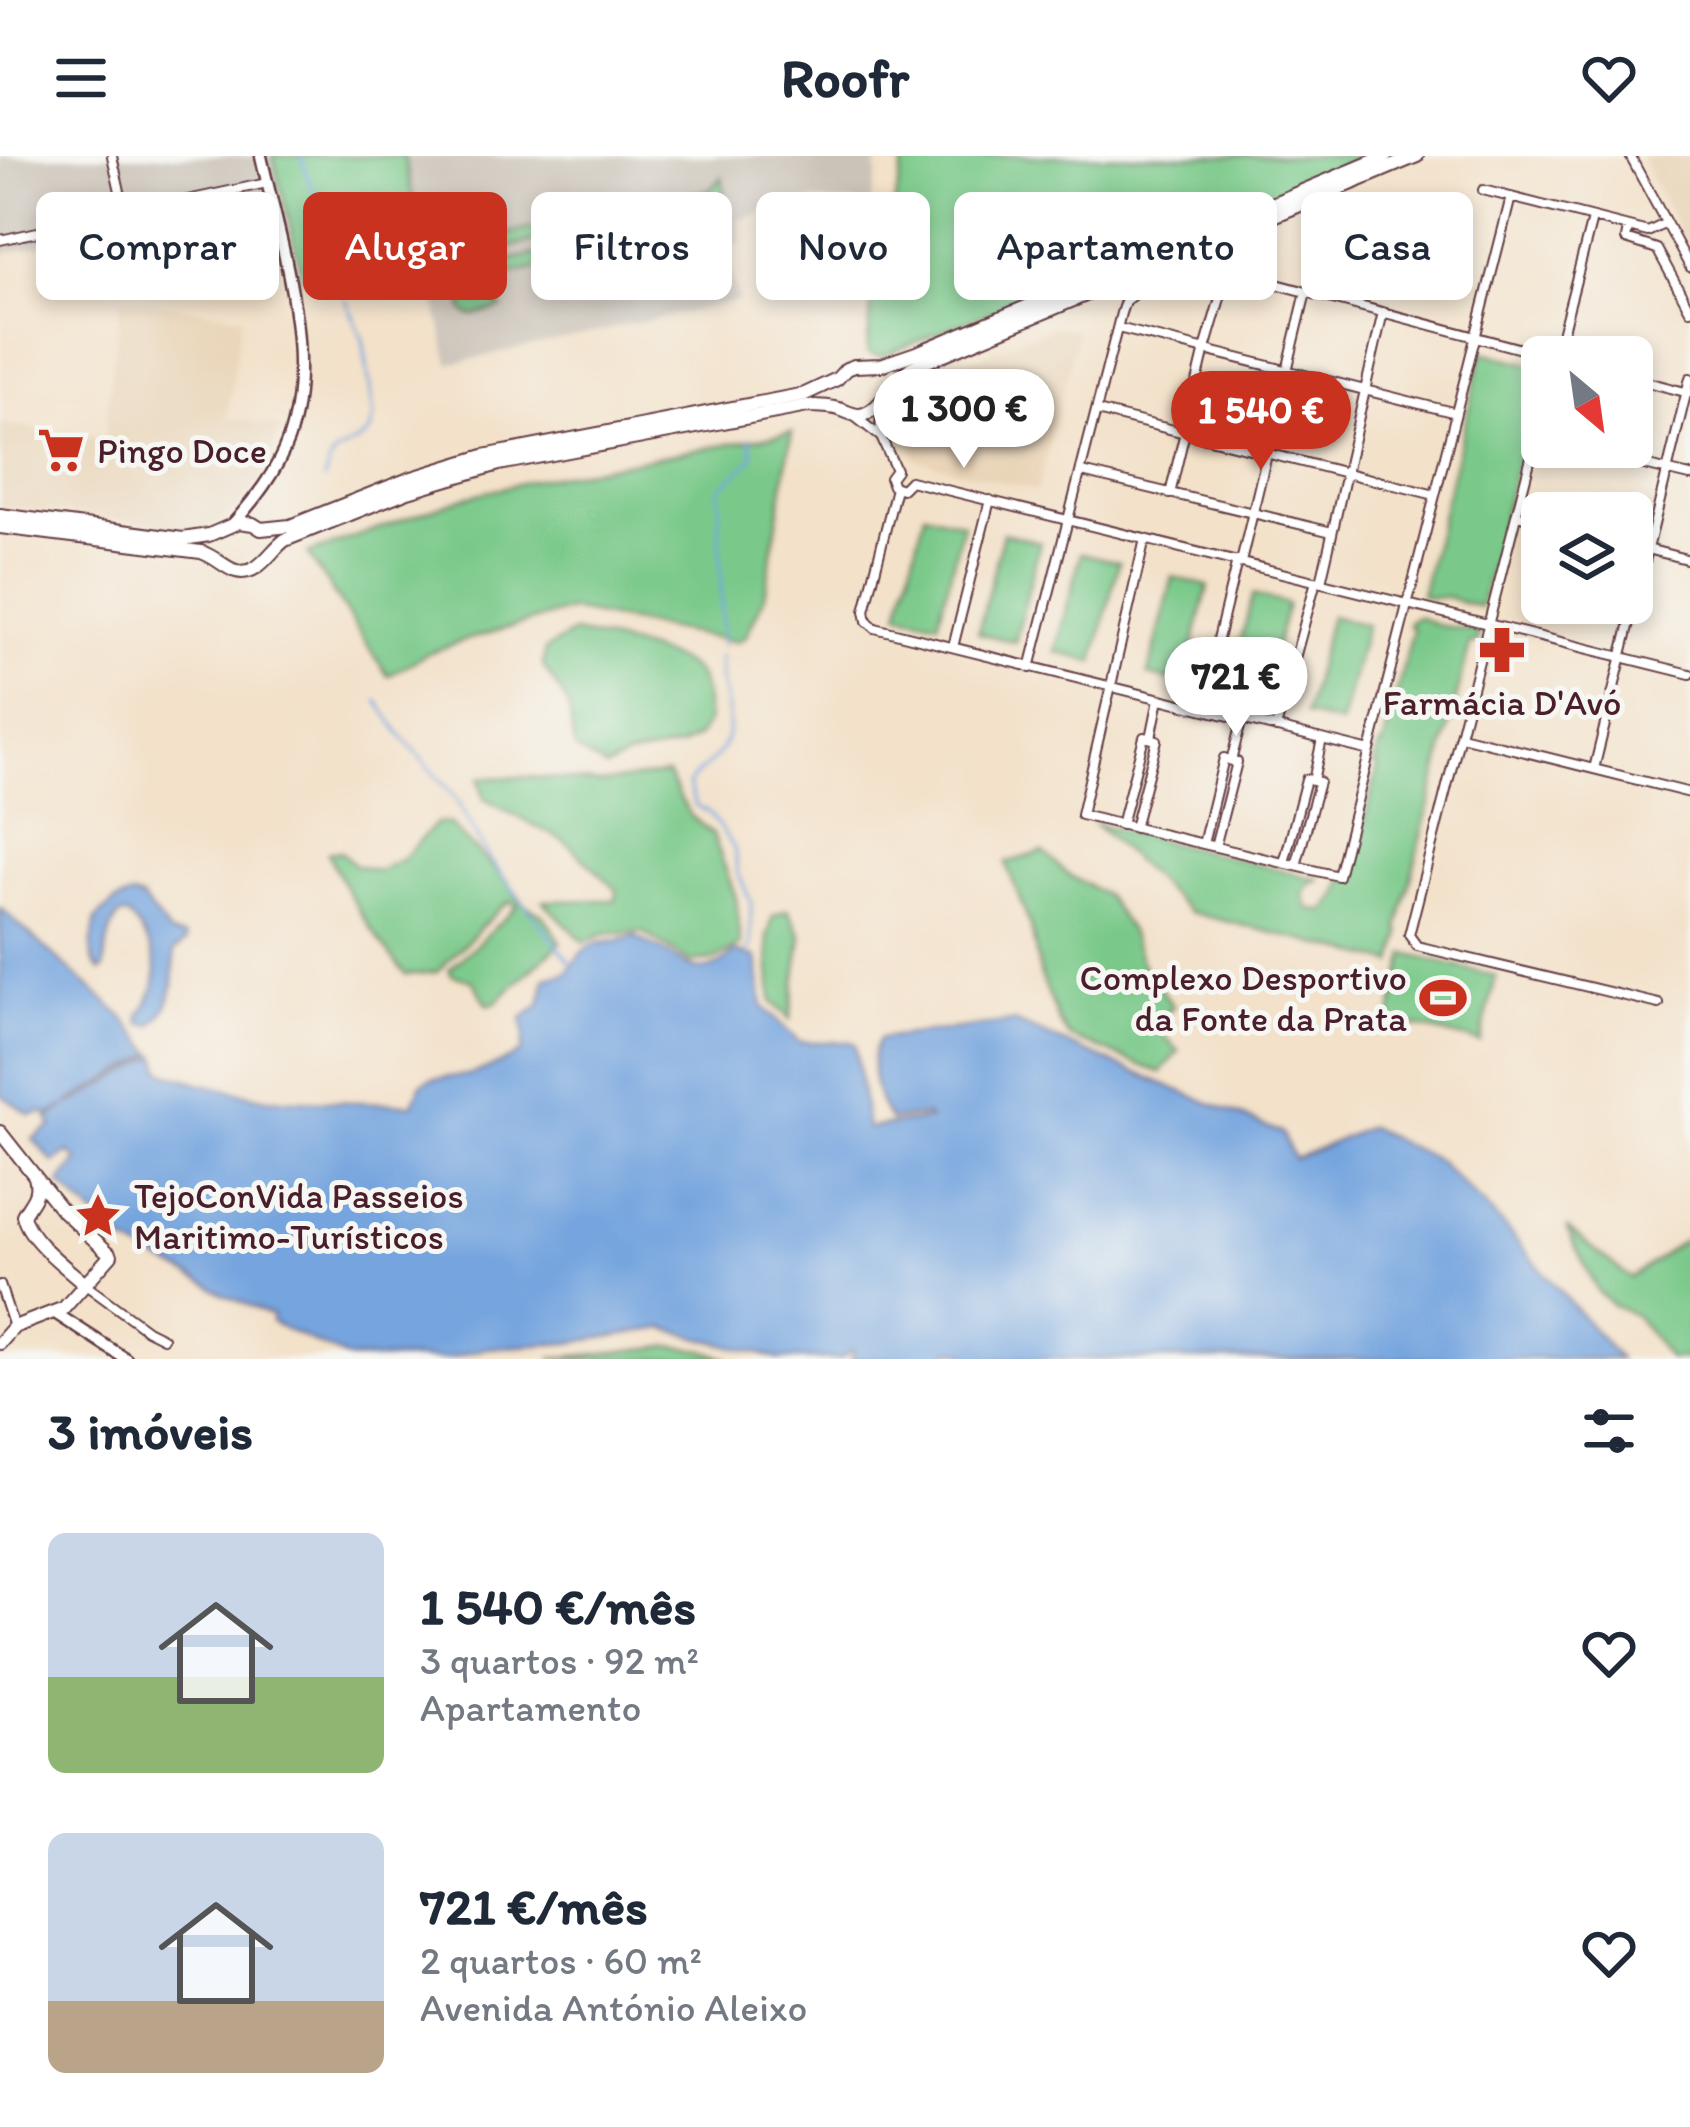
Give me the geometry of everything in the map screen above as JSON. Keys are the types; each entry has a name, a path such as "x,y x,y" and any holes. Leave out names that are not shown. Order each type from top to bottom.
{"main road":[{"path":"0,515 183,539 209,536 246,522 260,529 290,526 409,478 470,460 805,394 837,379 846,369 880,365 919,352 1386,156"},
{"path":"0,527 201,552 228,567 252,571 285,540 408,491 499,464 793,409 826,406 867,414 911,368 1417,156"},
{"path":"866,366 879,375 882,400"},
{"path":"837,379 835,397 848,412"},
{"path":"222,561 218,545 229,527"},
{"path":"260,529 268,544 265,560"},
{"path":"0,1132 60,1208 111,1255 70,1304 14,1327 0,1343"},
{"path":"34,1176 38,1187 23,1215 27,1229 86,1285"},
{"path":"32,1202 41,1198 60,1208"}],"street":[{"path":"112,156 120,192"},
{"path":"229,527 257,498 288,440 297,402 298,332 261,156"},
{"path":"1630,156 1690,267"},
{"path":"224,192 267,183"},
{"path":"1483,190 1648,232 1666,223"},
{"path":"1145,538 1081,815 1338,876 1511,197"},
{"path":"1559,336 1592,218"},
{"path":"1628,228 1626,239 1657,248 1690,310"},
{"path":"0,240 36,232"},
{"path":"1030,668 1126,300"},
{"path":"1170,494 1219,300"},
{"path":"1201,709 1304,300"},
{"path":"1337,300 1521,349"},
{"path":"1276,728 1332,532 1383,312"},
{"path":"1118,328 1456,413"},
{"path":"1653,528 1690,378"},
{"path":"1653,384 1688,393"},
{"path":"880,437 882,400"},
{"path":"1096,411 1435,495"},
{"path":"848,412 880,437 896,470"},
{"path":"1531,468 1409,935 1417,946 1659,1004"},
{"path":"1653,468 1690,476"},
{"path":"896,470 905,470 910,481"},
{"path":"896,470 890,481 896,488 905,488 910,481"},
{"path":"1082,472 1332,532"},
{"path":"910,481 1690,674"},
{"path":"896,488 865,611 871,625 1370,752"},
{"path":"257,498 260,529"},
{"path":"953,647 990,500"},
{"path":"1517,515 1521,516"},
{"path":"1653,550 1690,560"},
{"path":"1594,769 1630,624"},
{"path":"1151,738 1159,699"},
{"path":"1231,760 1242,719"},
{"path":"1121,825 1144,736 1157,740 1133,828"},
{"path":"1461,736 1690,793"},
{"path":"1313,781 1322,740"},
{"path":"1203,844 1224,758 1237,763 1215,847"},
{"path":"1284,863 1306,779 1319,782 1296,866"},
{"path":"0,1285 14,1327"},
{"path":"86,1285 163,1338"},
{"path":"55,1313 126,1359"}],"shaded area":[{"path":"0,156 273,156 279,192 36,192 36,246 0,254"},
{"path":"404,156 879,156 873,192 756,192 756,215 738,220 742,242 732,246 732,192 531,192 531,300 732,300 732,278 739,301 449,364 435,300 507,300 507,192 412,192"},
{"path":"1641,156 1690,156 1690,247 1687,248"},
{"path":"121,300 242,316 227,418 281,427 260,482 237,511 193,532 0,506 0,424 104,438"},
{"path":"1054,326 1078,331 1037,491 916,459 912,448 929,378"}],"green space":[{"path":"273,156 404,156 412,192 303,192 302,276"},
{"path":"906,156 1368,156 1277,193 954,192 954,300 1018,300 880,357 867,353 872,300 930,300 930,192 897,192"},
{"path":"722,177 724,192 701,192 710,190"},
{"path":"531,229 531,242 507,247 507,234"},
{"path":"531,255 531,270 507,275 507,260"},
{"path":"465,300 493,300 502,308 474,316 462,308"},
{"path":"1483,352 1521,362 1521,446 1480,607 1421,595"},
{"path":"1000,383 1039,393 1032,421 993,411"},
{"path":"792,432 765,595 746,636 736,642 570,610 428,653 388,676 308,554 462,498 533,480"},
{"path":"925,513 963,523 938,622 899,613"},
{"path":"1003,533 1040,542 1015,642 978,633"},
{"path":"1081,553 1119,562 1094,662 1056,652"},
{"path":"1173,577 1208,586 1183,684 1148,675"},
{"path":"1253,595 1287,604 1260,703 1226,694"},
{"path":"1330,616 1366,625 1341,724 1305,715"},
{"path":"1419,617 1479,634 1478,642 1470,644 1399,926 1394,963 1189,912 1095,824 1321,880 1307,887 1305,895 1311,910 1326,911 1350,877 1378,767 1374,765 1413,629 1408,625"},
{"path":"573,633 657,653 696,673 708,721 698,737 680,747 627,757 606,768 575,749 568,704 543,666 545,650"},
{"path":"667,774 689,814 713,835 736,898 741,945 714,960 690,962 643,932 604,934 584,942 543,901 616,900 617,890 566,842 484,799 479,778 601,783"},
{"path":"436,823 449,824 509,883 520,902 543,915 561,942 494,1004 487,1004 473,981 449,970 517,906 510,901 500,908 437,972 406,975 363,917 328,853 340,851 355,865 378,871 402,859"},
{"path":"1043,852 1067,874 1105,895 1130,931 1143,966 1173,1006 1155,1027 1179,1051 1161,1073 1070,1037 1059,1022 1006,863"},
{"path":"788,910 802,936 790,1019 772,1002 768,937 773,916"},
{"name":"Complexo Desportivo da Fonte da Prata","path":"1406,954 1496,976 1480,1042 1390,1020"},
{"path":"1566,1227 1630,1278 1690,1236 1690,1359 1669,1359 1636,1316 1598,1292"},
{"path":"669,1346 704,1350 728,1359 550,1359"}],"water":[{"path":"132,896 142,899 170,934 185,937 186,942 174,951 169,1000 153,1025 142,1024 140,1016 154,988 155,963 146,939 127,915 119,916 112,928 101,971 92,954 96,919 115,902"},
{"path":"0,908 121,1015 154,1053 70,1105 157,1055 166,1073 268,1099 413,1104 421,1084 431,1079 468,1075 521,1053 522,1019 540,1005 546,978 567,973 590,946 635,936 689,966 704,969 735,952 757,958 763,1007 799,1042 855,1045 867,1128 929,1119 925,1115 891,1120 885,1112 873,1069 879,1039 1014,1022 1282,1133 1294,1159 1369,1127 1438,1161 1500,1222 1619,1359 970,1359 950,1350 945,1359 851,1359 852,1350 840,1359 779,1359 664,1328 569,1343 487,1348 447,1359 349,1359 126,1244 60,1184 78,1160 69,1152 54,1163 33,1139 52,1126 48,1118 65,1106 47,1115 30,1115 0,1094"}],"waterway":[{"path":"302,156 315,192"},
{"path":"324,479 336,453 370,432 374,416 363,339 346,300"},
{"path":"722,646 719,489 750,461 750,438"},
{"path":"720,657 728,715 726,738 718,755 688,784 696,806 709,812 734,848 738,873 751,902 747,958"},
{"path":"378,701 455,798 488,857 570,962"}],"place":[{"name":"Pingo Doce","path":"61,450"},
{"name":"Farmácia D'Avó","path":"1502,650"},
{"name":"Complexo Desportivo da Fonte da Prata","path":"1443,998"},
{"name":"TejoConVida Passeios Maritimo-Turísticos","path":"98,1216"}]}
